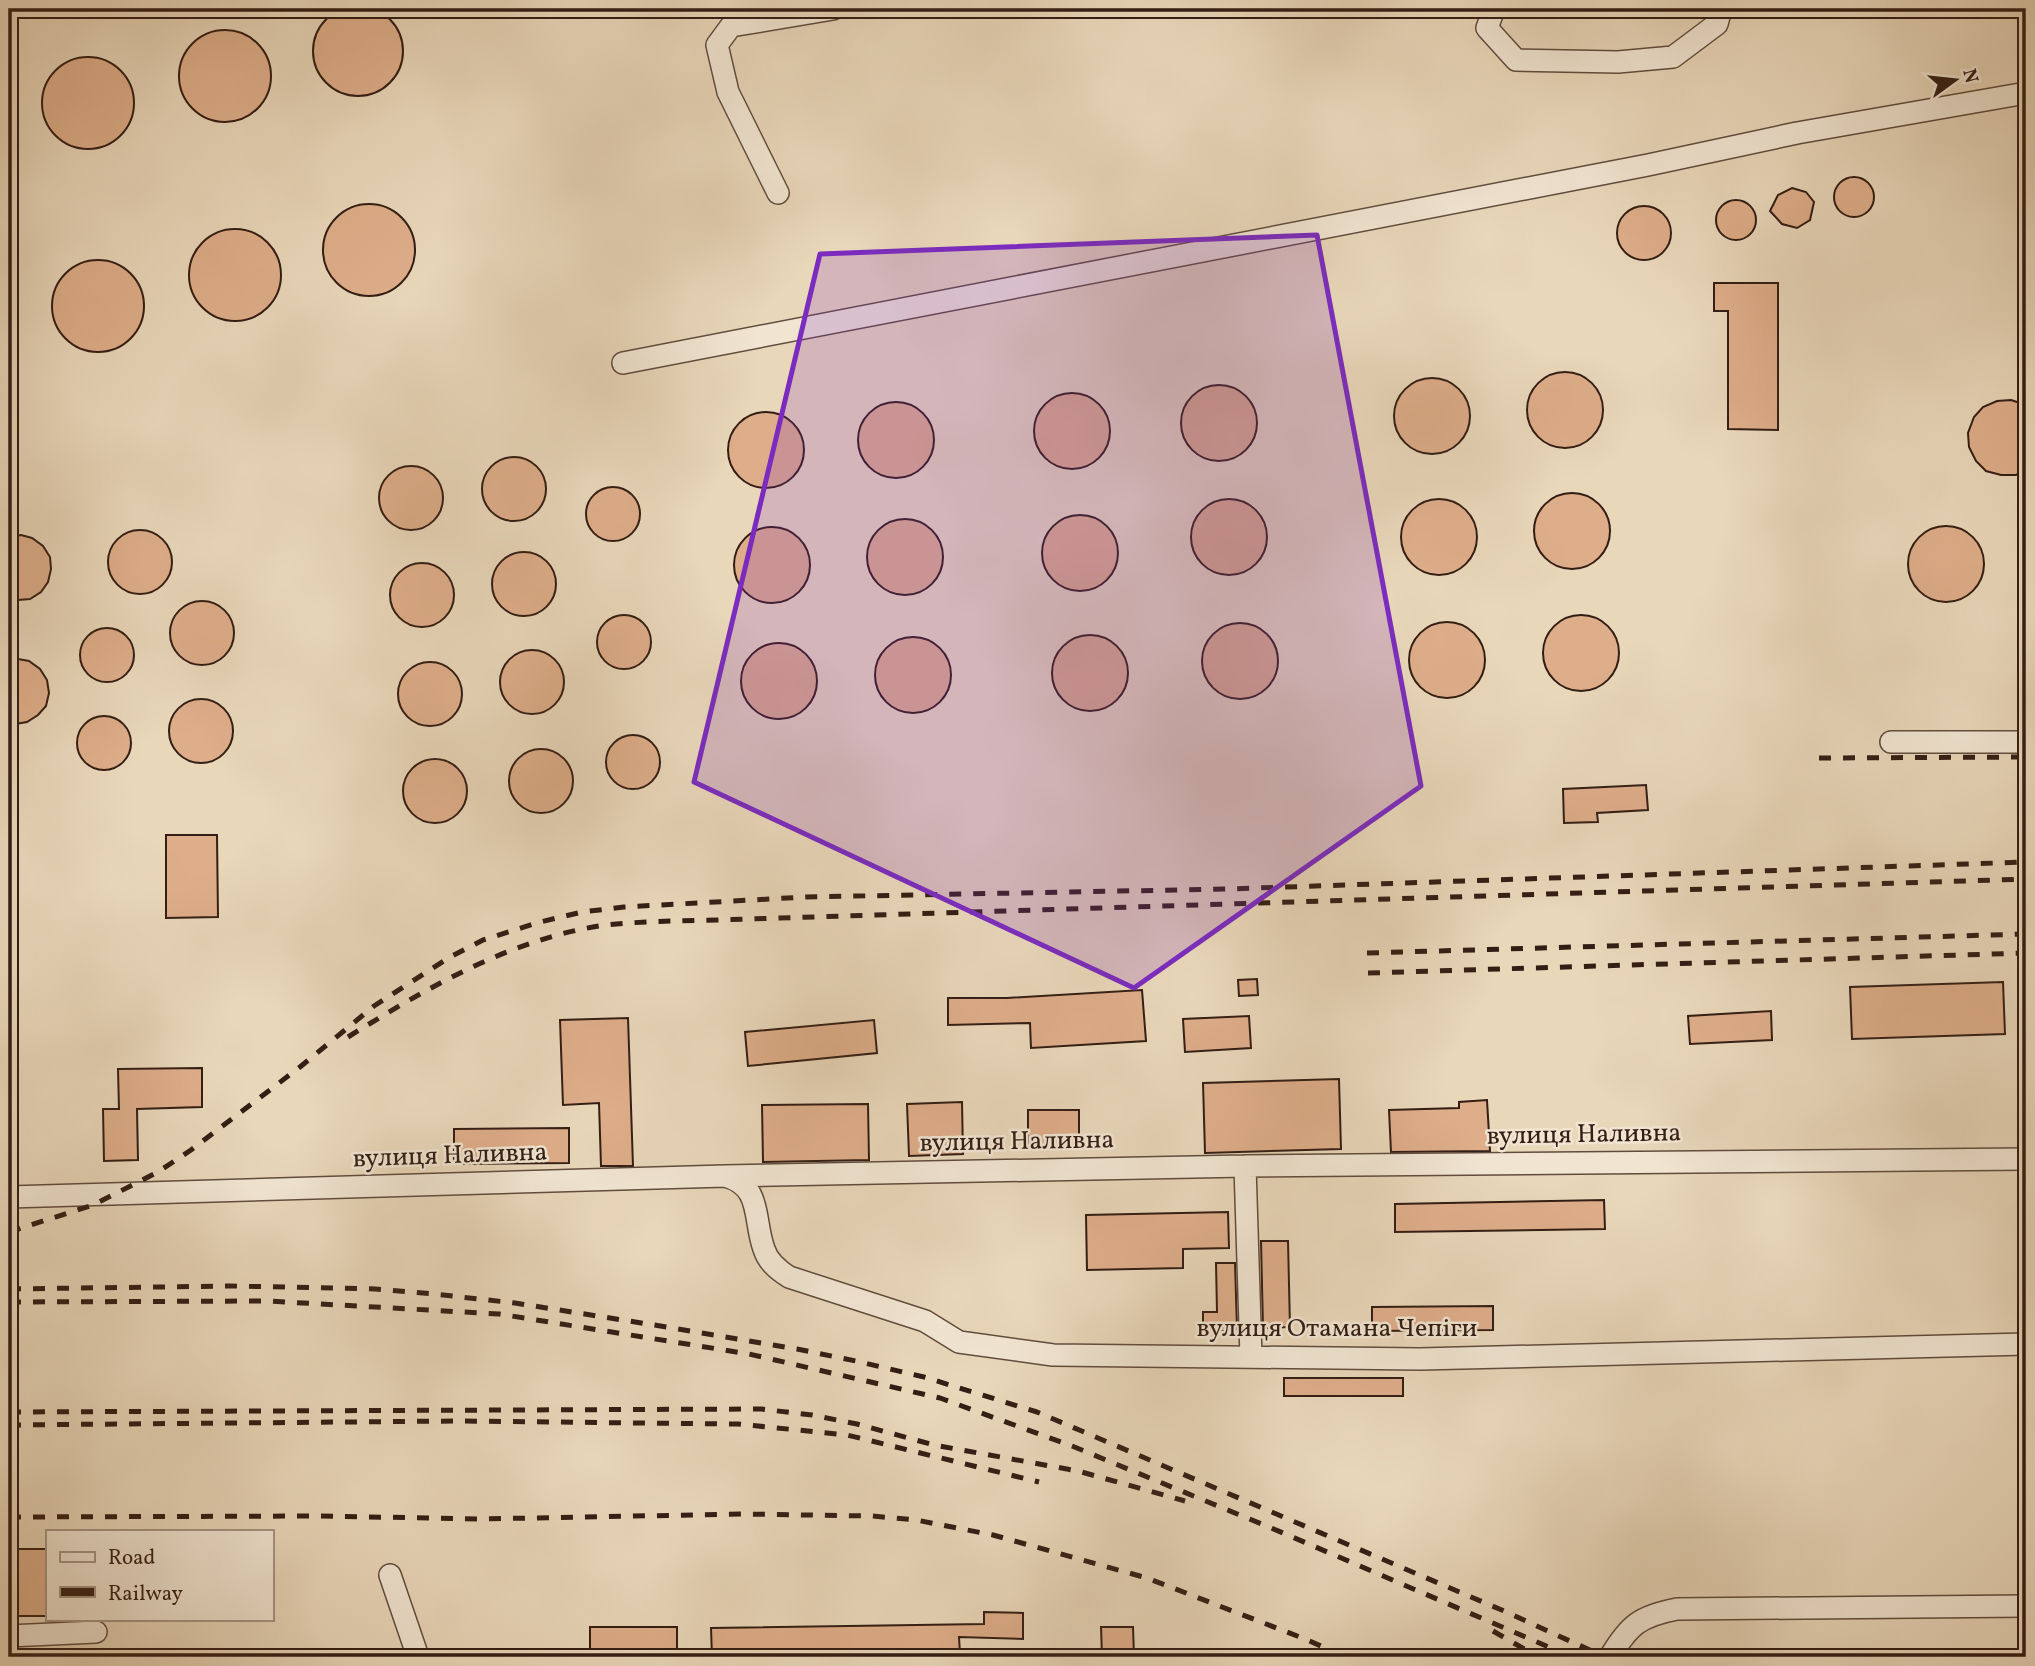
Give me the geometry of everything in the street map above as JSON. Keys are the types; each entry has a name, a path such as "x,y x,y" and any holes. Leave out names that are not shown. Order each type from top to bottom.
{"street":[{"path":"778,193 728,92 717,45 731,26 833,9"},
{"path":"1494,9 1487,28 1516,60 1618,62 1673,57 1717,24 1721,9"},
{"path":"623,363 1620,170 1784,135 2026,93"},
{"path":"1891,742 2026,742"},
{"name":"вулиця Наливна","path":"9,1197 725,1176 1245,1166 2026,1159"},
{"path":"1245,1166 1251,1357"},
{"name":"вулиця Отамана Чепіги","path":"725,1176 737,1179 751,1195 760,1224 763,1248 777,1269 803,1282 925,1321 959,1342 1053,1355 1420,1359 2026,1344"},
{"path":"390,1575 418,1657"},
{"path":"1611,1657 1628,1630 1639,1620 1676,1609 2026,1606"},
{"path":"9,1636 96,1632"}],"highlighted area":[{"path":"1317,235 1421,786 1134,988 694,782 820,254"}],"building":[{"path":"358,6 375,9 390,19 400,34 403,51 400,68 390,83 375,93 358,96 341,93 326,83 316,68 313,51 316,34 326,19 341,9"},
{"path":"225,30 242,34 257,44 267,59 271,76 267,93 257,108 242,118 225,122 208,118 193,108 183,93 179,76 183,59 193,44 208,34"},
{"path":"88,57 105,61 120,71 130,86 134,103 130,120 120,135 105,145 88,149 71,145 56,135 46,120 42,103 46,86 56,71 71,61"},
{"path":"1854,177 1868,183 1874,197 1868,211 1854,217 1840,211 1834,197 1840,183"},
{"path":"1792,188 1806,192 1814,202 1810,220 1797,228 1782,224 1770,211 1778,195"},
{"path":"1736,200 1750,206 1756,220 1750,234 1736,240 1722,234 1716,220 1722,206"},
{"path":"369,204 386,208 401,218 411,233 415,250 411,267 401,282 386,292 369,296 352,292 337,282 327,267 323,250 327,233 337,218 352,208"},
{"path":"1649,206 1659,210 1667,218 1671,233 1667,248 1659,256 1639,260 1629,256 1621,248 1617,228 1621,218 1629,210"},
{"path":"235,229 252,233 267,243 277,258 281,275 277,292 267,307 252,317 235,321 218,317 203,307 193,292 189,275 193,258 203,243 218,233"},
{"path":"98,260 115,264 130,274 140,289 144,306 140,323 130,338 115,348 98,352 81,348 66,338 56,323 52,306 56,289 66,274 81,264"},
{"path":"1714,283 1778,283 1778,430 1728,429 1728,311 1714,311"},
{"path":"1565,372 1579,375 1592,383 1600,396 1603,410 1600,424 1592,437 1579,445 1565,448 1551,445 1538,437 1530,424 1527,410 1530,396 1538,383 1551,375"},
{"path":"1432,378 1446,381 1459,389 1467,402 1470,416 1467,430 1459,443 1446,451 1432,454 1418,451 1405,443 1397,430 1394,416 1397,402 1405,389 1418,381"},
{"path":"1219,385 1233,388 1246,396 1254,409 1257,423 1254,437 1246,450 1233,458 1219,461 1205,458 1192,450 1184,437 1181,423 1184,409 1192,396 1205,388"},
{"path":"1072,393 1086,396 1099,404 1107,417 1110,431 1107,445 1099,458 1086,466 1072,469 1058,466 1045,458 1037,445 1034,431 1037,417 1045,404 1058,396"},
{"path":"2011,400 2026,405 2026,470 2016,475 2001,475 1986,471 1976,461 1969,447 1968,433 1974,417 1983,407 1997,401"},
{"path":"896,402 910,405 923,413 931,426 934,440 931,454 923,467 910,475 896,478 882,475 869,467 861,454 858,440 861,426 869,413 882,405"},
{"path":"766,412 780,415 793,423 801,436 804,450 801,464 793,477 780,485 766,488 752,485 739,477 731,464 728,450 731,436 739,423 752,415"},
{"path":"514,457 526,459 537,466 544,477 544,501 537,512 526,519 514,521 502,519 491,512 484,501 482,489 484,477 491,466 502,459"},
{"path":"411,466 423,468 434,475 441,486 441,510 434,521 423,528 411,530 399,528 388,521 381,510 379,498 381,486 388,475 399,468"},
{"path":"618,487 628,491 636,499 640,514 636,529 628,537 608,541 598,537 590,529 586,509 590,499 598,491"},
{"path":"1572,493 1586,496 1599,504 1607,517 1610,531 1607,545 1599,558 1586,566 1572,569 1558,566 1545,558 1537,545 1534,531 1537,517 1545,504 1558,496"},
{"path":"1229,499 1243,502 1256,510 1264,523 1267,537 1264,551 1256,564 1243,572 1229,575 1215,572 1202,564 1194,551 1191,537 1194,523 1202,510 1215,502"},
{"path":"1439,499 1453,502 1466,510 1474,523 1477,537 1474,551 1466,564 1453,572 1439,575 1425,572 1412,564 1404,551 1401,537 1404,523 1412,510 1425,502"},
{"path":"1080,515 1094,518 1107,526 1115,539 1118,553 1115,567 1107,580 1094,588 1080,591 1066,588 1053,580 1045,567 1042,553 1045,539 1053,526 1066,518"},
{"path":"905,519 919,522 932,530 940,543 943,557 940,571 932,584 919,592 905,595 891,592 878,584 870,571 867,557 870,543 878,530 891,522"},
{"path":"1946,526 1960,529 1973,537 1981,550 1984,564 1981,578 1973,591 1960,599 1946,602 1932,599 1919,591 1911,578 1908,564 1911,550 1919,537 1932,529"},
{"path":"772,527 786,530 799,538 807,551 810,565 807,579 799,592 786,600 772,603 758,600 745,592 737,579 734,565 737,551 745,538 758,530"},
{"path":"140,530 152,532 163,539 170,550 170,574 163,585 152,592 140,594 128,592 117,585 110,574 108,562 110,550 117,539 128,532"},
{"path":"21,535 32,538 43,546 50,557 51,569 48,582 41,592 30,599 18,600 9,598 9,537"},
{"path":"524,552 536,554 547,561 554,572 554,596 547,607 536,614 524,616 512,614 501,607 494,596 492,584 494,572 501,561 512,554"},
{"path":"422,563 434,565 445,572 452,583 452,607 445,618 434,625 422,627 410,625 399,618 392,607 390,595 392,583 399,572 410,565"},
{"path":"202,601 214,603 225,610 232,621 232,645 225,656 214,663 202,665 190,663 179,656 172,645 170,633 172,621 179,610 190,603"},
{"path":"629,615 639,619 647,627 651,642 647,657 639,665 619,669 609,665 601,657 597,637 601,627 609,619"},
{"path":"1581,615 1595,618 1608,626 1616,639 1619,653 1616,667 1608,680 1595,688 1581,691 1567,688 1554,680 1546,667 1543,653 1546,639 1554,626 1567,618"},
{"path":"1447,622 1461,625 1474,633 1482,646 1485,660 1482,674 1474,687 1461,695 1447,698 1433,695 1420,687 1412,674 1409,660 1412,646 1420,633 1433,625"},
{"path":"1240,623 1254,626 1267,634 1275,647 1278,661 1275,675 1267,688 1254,696 1240,699 1226,696 1213,688 1205,675 1202,661 1205,647 1213,634 1226,626"},
{"path":"112,628 122,632 130,640 134,655 130,670 122,678 102,682 92,678 84,670 80,650 84,640 92,632"},
{"path":"1090,635 1104,638 1117,646 1125,659 1128,673 1125,687 1117,700 1104,708 1090,711 1076,708 1063,700 1055,687 1052,673 1055,659 1063,646 1076,638"},
{"path":"913,637 927,640 940,648 948,661 951,675 948,689 940,702 927,710 913,713 899,710 886,702 878,689 875,675 878,661 886,648 899,640"},
{"path":"779,643 793,646 806,654 814,667 817,681 814,695 806,708 793,716 779,719 765,716 752,708 744,695 741,681 744,667 752,654 765,646"},
{"path":"532,650 544,652 555,659 562,670 562,694 555,705 544,712 532,714 520,712 509,705 502,694 500,682 502,670 509,659 520,652"},
{"path":"9,660 29,661 40,669 47,680 49,693 46,706 38,715 27,722 9,725"},
{"path":"430,662 442,664 453,671 460,682 460,706 453,717 442,724 430,726 418,724 407,717 400,706 398,694 400,682 407,671 418,664"},
{"path":"201,699 213,701 224,708 231,719 231,743 224,754 213,761 201,763 189,761 178,754 171,743 169,731 171,719 178,708 189,701"},
{"path":"109,716 119,720 127,728 131,743 127,758 119,766 99,770 89,766 81,758 77,738 81,728 89,720"},
{"path":"638,735 648,739 656,747 660,762 656,777 648,785 628,789 618,785 610,777 606,757 610,747 618,739"},
{"path":"541,749 553,751 564,758 571,769 571,793 564,804 553,811 541,813 529,811 518,804 511,793 509,781 511,769 518,758 529,751"},
{"path":"435,759 447,761 458,768 465,779 465,803 458,814 447,821 435,823 423,821 412,814 405,803 403,791 405,779 412,768 423,761"},
{"path":"1646,785 1648,810 1597,813 1598,822 1564,823 1563,789"},
{"path":"166,835 217,835 218,917 166,918"},
{"path":"1257,979 1258,995 1239,996 1238,980"},
{"path":"2003,982 2005,1034 1852,1039 1850,987"},
{"path":"1142,990 1146,1041 1031,1048 1030,1023 948,1025 948,998 1007,998"},
{"path":"1771,1011 1772,1040 1690,1044 1688,1016"},
{"path":"1249,1016 1251,1048 1185,1052 1183,1019"},
{"path":"628,1018 633,1166 601,1166 599,1103 563,1105 560,1020"},
{"path":"874,1020 877,1053 748,1066 745,1032"},
{"path":"202,1068 202,1107 137,1109 138,1160 104,1161 103,1109 119,1109 118,1069"},
{"path":"1339,1079 1341,1149 1205,1153 1203,1083"},
{"path":"1487,1100 1490,1151 1391,1152 1389,1110 1459,1108 1459,1102"},
{"path":"962,1102 963,1154 909,1156 907,1104"},
{"path":"868,1104 869,1160 763,1162 762,1105"},
{"path":"1028,1110 1079,1110 1079,1146 1028,1146"},
{"path":"569,1128 569,1163 454,1164 454,1129"},
{"path":"1604,1200 1605,1229 1395,1232 1395,1204"},
{"path":"1228,1212 1229,1248 1183,1249 1183,1268 1087,1270 1086,1215"},
{"path":"1261,1241 1288,1241 1290,1327 1263,1328"},
{"path":"1216,1263 1235,1263 1235,1331 1203,1331 1203,1312 1217,1312"},
{"path":"1493,1306 1493,1330 1372,1331 1372,1307"},
{"path":"1284,1378 1403,1378 1403,1396 1284,1396"},
{"path":"9,1549 46,1549 46,1616 9,1616"},
{"path":"984,1612 1023,1613 1023,1639 959,1637 960,1654 712,1657 711,1628 984,1624"},
{"path":"590,1627 677,1627 677,1657 590,1657"},
{"path":"1101,1627 1133,1627 1134,1657 1102,1657"}],"railway":[{"path":"1819,758 2026,757"},
{"path":"9,1232 93,1205 158,1172 300,1067 374,1006 450,957 483,940 582,912 624,907 806,897 1227,889 2026,862"},
{"path":"348,1037 440,983 504,953 537,941 606,925 662,921 2026,879"},
{"path":"1367,953 2026,934"},
{"path":"1368,973 2026,953"},
{"path":"9,1289 231,1286 375,1289 434,1294 515,1303 654,1325 856,1361 924,1377 1037,1412 1504,1611 1605,1657"},
{"path":"9,1302 268,1301 499,1314 749,1354 940,1398 1072,1446 1572,1657"},
{"path":"9,1412 761,1409 812,1415 934,1445 1078,1471 1185,1501"},
{"path":"9,1425 456,1421 738,1424 847,1435 1039,1482"},
{"path":"9,1517 320,1516 480,1519 743,1514 872,1516 916,1520 993,1535 1147,1578 1346,1657"},
{"path":"1493,1631 1538,1657"}]}
